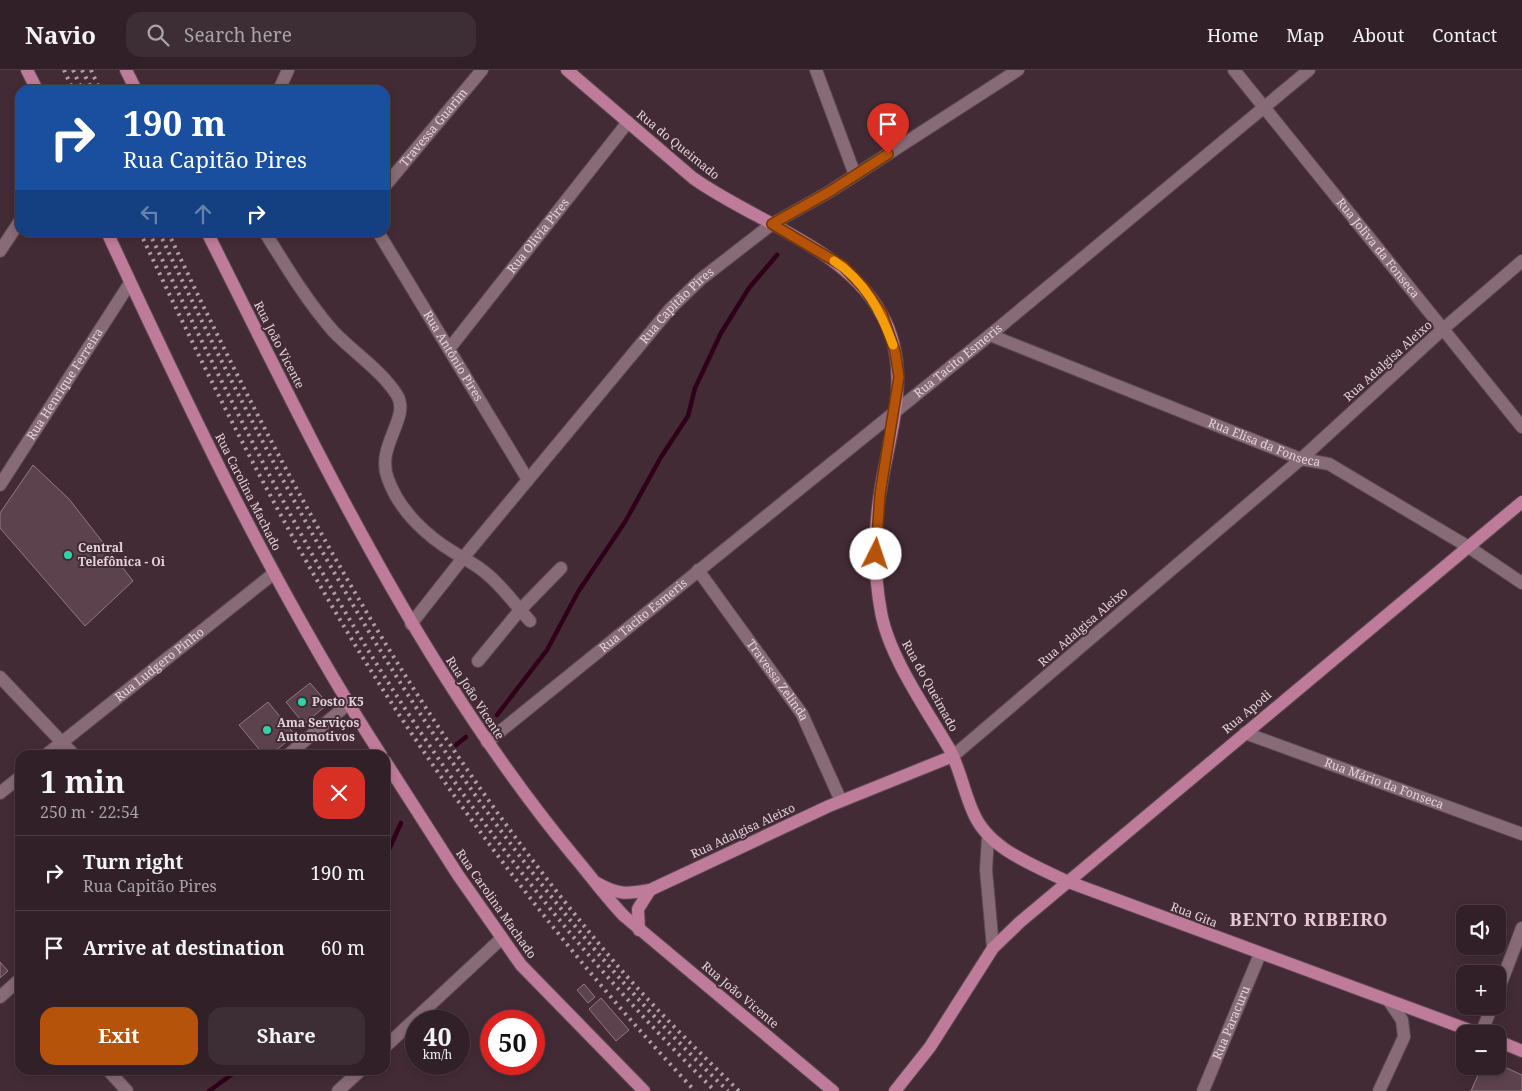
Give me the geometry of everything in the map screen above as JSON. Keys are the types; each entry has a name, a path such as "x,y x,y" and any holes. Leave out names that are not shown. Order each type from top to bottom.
{"main road":[{"path":"27,70 34,85"},
{"path":"126,70 134,85"},
{"name":"Rua do Queimado","path":"567,70 714,192 843,266 864,288 882,314 895,351 899,377 880,494 876,554 881,612 891,645 953,756"},
{"name":"Rua Carolina Machado","path":"109,237 130,283 274,574 348,704 378,750"},
{"name":"Rua João Vicente","path":"210,237 319,454 411,624 488,742 535,809 596,882 605,897 639,930 833,1091"},
{"name":"Rua Apodi","path":"993,948 1066,881 1522,502"},
{"name":"Rua Adalgisa Aleixo","path":"596,882 616,893 628,894 650,890 841,801 953,756"},
{"name":"Rua Gita","path":"953,756 974,815 988,836 1008,851 1066,881 1456,1025"},
{"name":"Rua Carolina Machado","path":"390,769 501,939 546,993 644,1091"},
{"path":"639,930 638,909 650,890"},
{"path":"895,1091 930,1047 993,948"},
{"path":"1506,1044 1522,1051"}],"street":[{"path":"283,85 288,70"},
{"name":"Travessa Guarim","path":"390,180 482,70"},
{"path":"816,70 855,175"},
{"name":"Rua Capitão Pires","path":"411,624 463,558 670,308 701,279 772,224 829,192 1018,70"},
{"name":"Rua Joliva da Fonseca","path":"1234,70 1522,427"},
{"name":"Rua Tacito Esmeris","path":"488,742 990,335 1265,109 1309,70"},
{"name":"Rua Olivia Pires","path":"449,349 628,122"},
{"path":"0,251 15,229"},
{"path":"268,237 311,304 334,331 386,381 399,398 401,409 396,428 386,449 384,460 387,478 406,511 427,534 488,574 530,621"},
{"name":"Rua Antônio Pires","path":"381,237 528,480"},
{"name":"Rua Adalgisa Aleixo","path":"953,756 1301,458 1443,329 1522,262"},
{"name":"Rua Henrique Ferreira","path":"0,485 130,283"},
{"name":"Rua Elisa da Fonseca","path":"990,335 1301,458 1328,464 1468,546 1522,583"},
{"path":"478,661 520,610 561,568"},
{"name":"Travessa Zelinda","path":"698,570 802,714 841,801"},
{"name":"Rua Ludgero Pinho","path":"52,750 274,574"},
{"path":"0,677 69,750"},
{"path":"294,750 348,704"},
{"name":"Rua Mário da Fonseca","path":"1244,732 1522,834"},
{"path":"0,793 15,781"},
{"path":"988,836 986,870 993,948"},
{"path":"1506,970 1522,928"},
{"path":"390,1042 501,939"},
{"name":"Rua Paracuru","path":"1202,1091 1260,954"},
{"path":"0,997 15,984"},
{"path":"1379,1091 1404,1037 1402,1020 1389,1001"},
{"path":"112,1075 126,1091"},
{"path":"338,1091 356,1075"}],"building":[{"name":"Central Telefônica - Oi","path":"33,465 69,499 133,581 85,626 0,528 0,513"},
{"path":"310,683 328,704 304,724 286,702"},
{"name":"Ama Serviços Automotivos","path":"268,702 295,735 276,750 260,750 239,725"},
{"path":"0,962 8,971 0,978"},
{"path":"584,984 595,997 588,1003 577,990"},
{"path":"601,998 629,1030 616,1041 589,1009"},
{"path":"1506,1068 1522,1075 1522,1091 1471,1091 1478,1075 1506,1075"}],"waterway":[{"path":"497,715 547,650 578,592 625,522 661,457 688,416 695,388 721,333 749,288 777,255"},
{"path":"456,745 466,737"},
{"path":"390,847 401,823"},
{"path":"209,1091 231,1075"}],"railway":[{"path":"64,70 71,85"},
{"path":"73,70 80,85"},
{"path":"82,70 90,85"},
{"path":"91,70 98,85"},
{"path":"142,237 268,492 339,618 376,679 480,832 548,921 620,1008 695,1091"},
{"path":"151,237 223,384 301,534 389,684 437,757 488,828 596,964 654,1029 715,1091"},
{"path":"161,237 275,465 337,578 404,688 475,795 552,898 636,997 728,1091"},
{"path":"170,237 263,426 314,520 367,613 424,704 484,793 548,880 616,964 661,1013 739,1091"}],"slow traffic":[{"path":"834,261 843,266 864,288 882,314 893,345"}],"place":[{"name":"Central Telefônica - Oi","path":"68,555"},
{"name":"Posto K5","path":"302,702"},
{"name":"Ama Serviços Automotivos","path":"267,730"}],"district":[{"name":"BENTO RIBEIRO","path":"1309,920"}],"route":[{"path":"876,554 880,494 888,456 899,377 895,351 882,314 864,288 843,266 772,224 829,192 888,154"}]}
